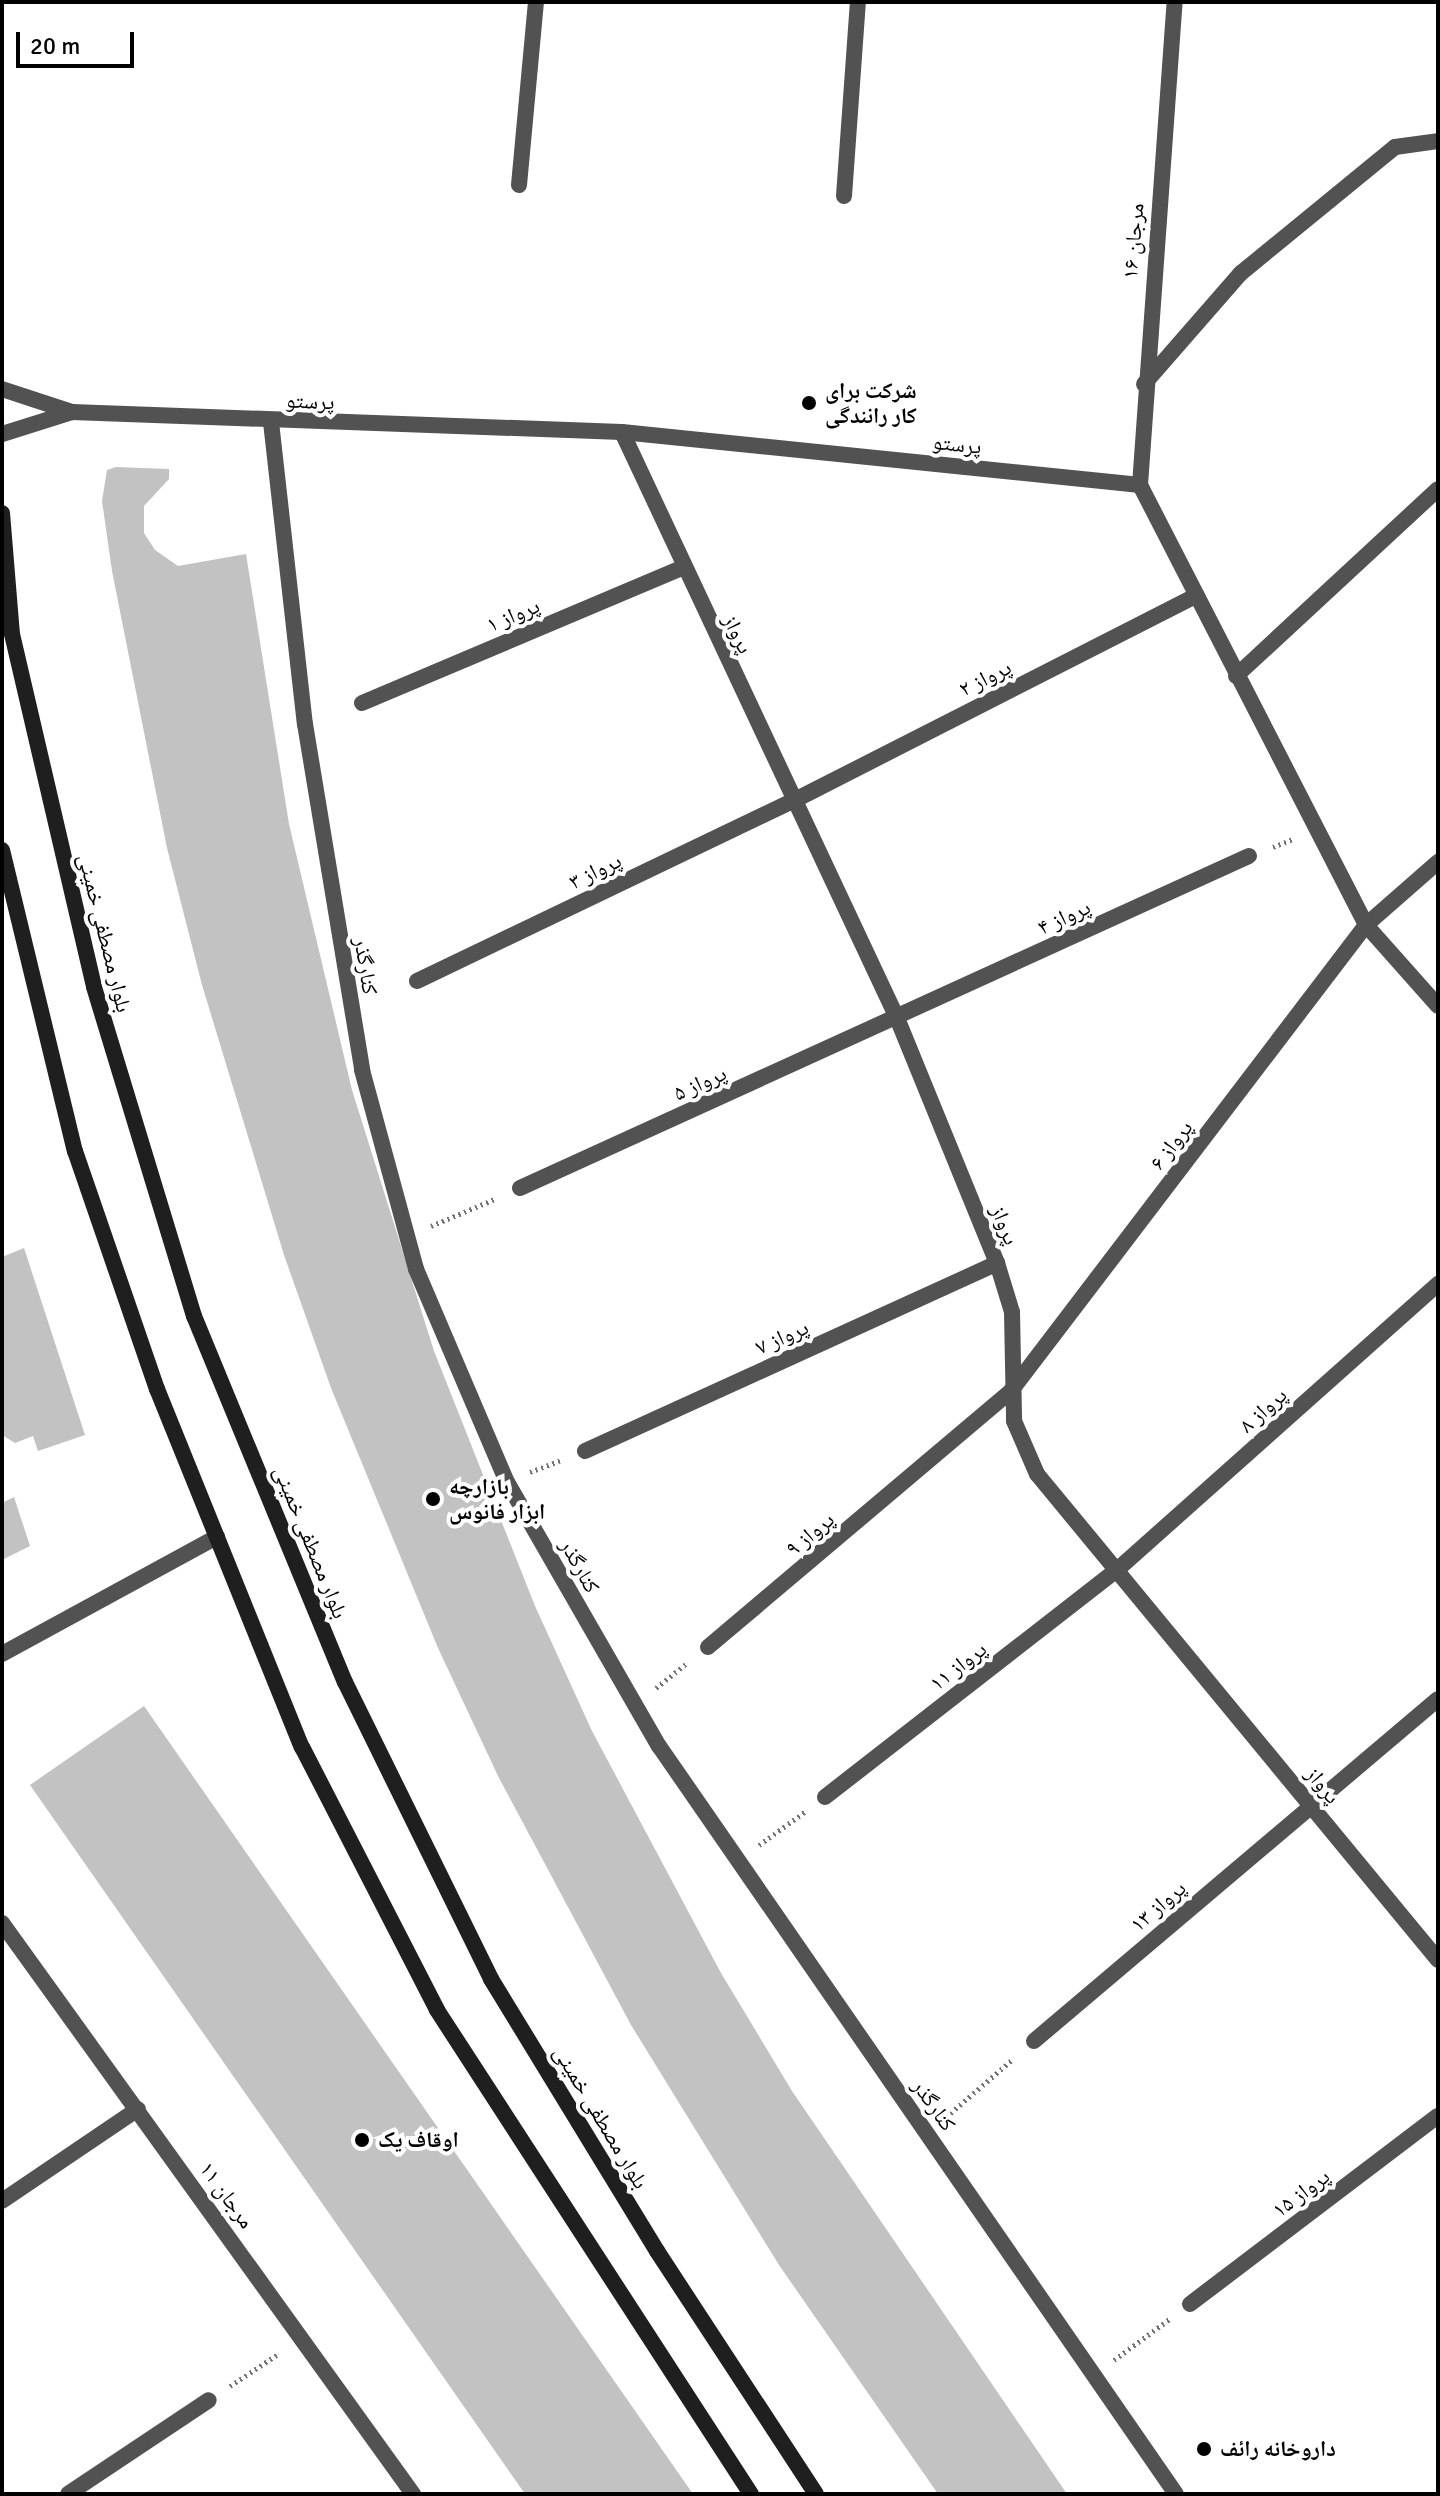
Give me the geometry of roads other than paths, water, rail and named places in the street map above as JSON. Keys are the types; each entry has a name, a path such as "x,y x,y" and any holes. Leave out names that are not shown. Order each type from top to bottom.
{"main road":[{"name":"بلوار مصطفی خمینی","path":"2,513 12,634 94,987 212,1360 345,1682 491,1979 657,2251 816,2494"},
{"path":"2,850 75,1151 157,1389 302,1747 437,2010 751,2494"}],"street":[{"path":"519,185 536,2"},
{"path":"844,196 858,2"},
{"name":"مرجان ۱۶","path":"1140,485 1144,384 1175,2"},
{"path":"1144,384 1253,263 1395,147 1438,141"},
{"path":"2,389 72,412"},
{"path":"2,434 72,412"},
{"name":"پرستو","path":"72,412 271,422 622,432 1140,485"},
{"name":"کنارگذر","path":"271,422 305,724 362,1070 416,1269 507,1482 634,1705 1176,2494"},
{"name":"پرواز","path":"622,432 681,568 897,1018 997,1263 1012,1312 1011,1391 1014,1421 1037,1474 1438,1960"},
{"path":"1140,485 1366,925 1438,1006"},
{"path":"1236,676 1438,489"},
{"name":"پرواز ۱","path":"362,703 681,568"},
{"name":"پرواز ۲","path":"793,801 1197,595"},
{"name":"پرواز ۳","path":"417,981 793,801"},
{"name":"پرواز ۴","path":"897,1018 1249,856"},
{"name":"پرواز ۶","path":"1011,1391 1366,925 1438,862"},
{"name":"پرواز ۵","path":"520,1188 897,1018"},
{"name":"پرواز ۷","path":"585,1451 997,1263"},
{"name":"پرواز ۸","path":"1118,1569 1438,1284"},
{"name":"پرواز ۹","path":"708,1647 1011,1391"},
{"path":"2,1654 217,1537"},
{"name":"پرواز ۱۱","path":"825,1797 1118,1569"},
{"name":"پرواز ۱۳","path":"1034,2041 1310,1804 1438,1699"},
{"name":"مرجان ۱۱","path":"2,1923 413,2494"},
{"path":"2,2201 138,2109"},
{"name":"پرواز ۱۵","path":"1190,2304 1438,2116"},
{"path":"68,2494 209,2400"}],"place":[{"name":"شركت براى كار رانندگى","path":"809,403"},
{"name":"بازارچه ابزار فانوس","path":"433,1499"},
{"name":"اوقاف یک","path":"362,2140"},
{"name":"داروخانه رائف","path":"1204,2449"}]}
